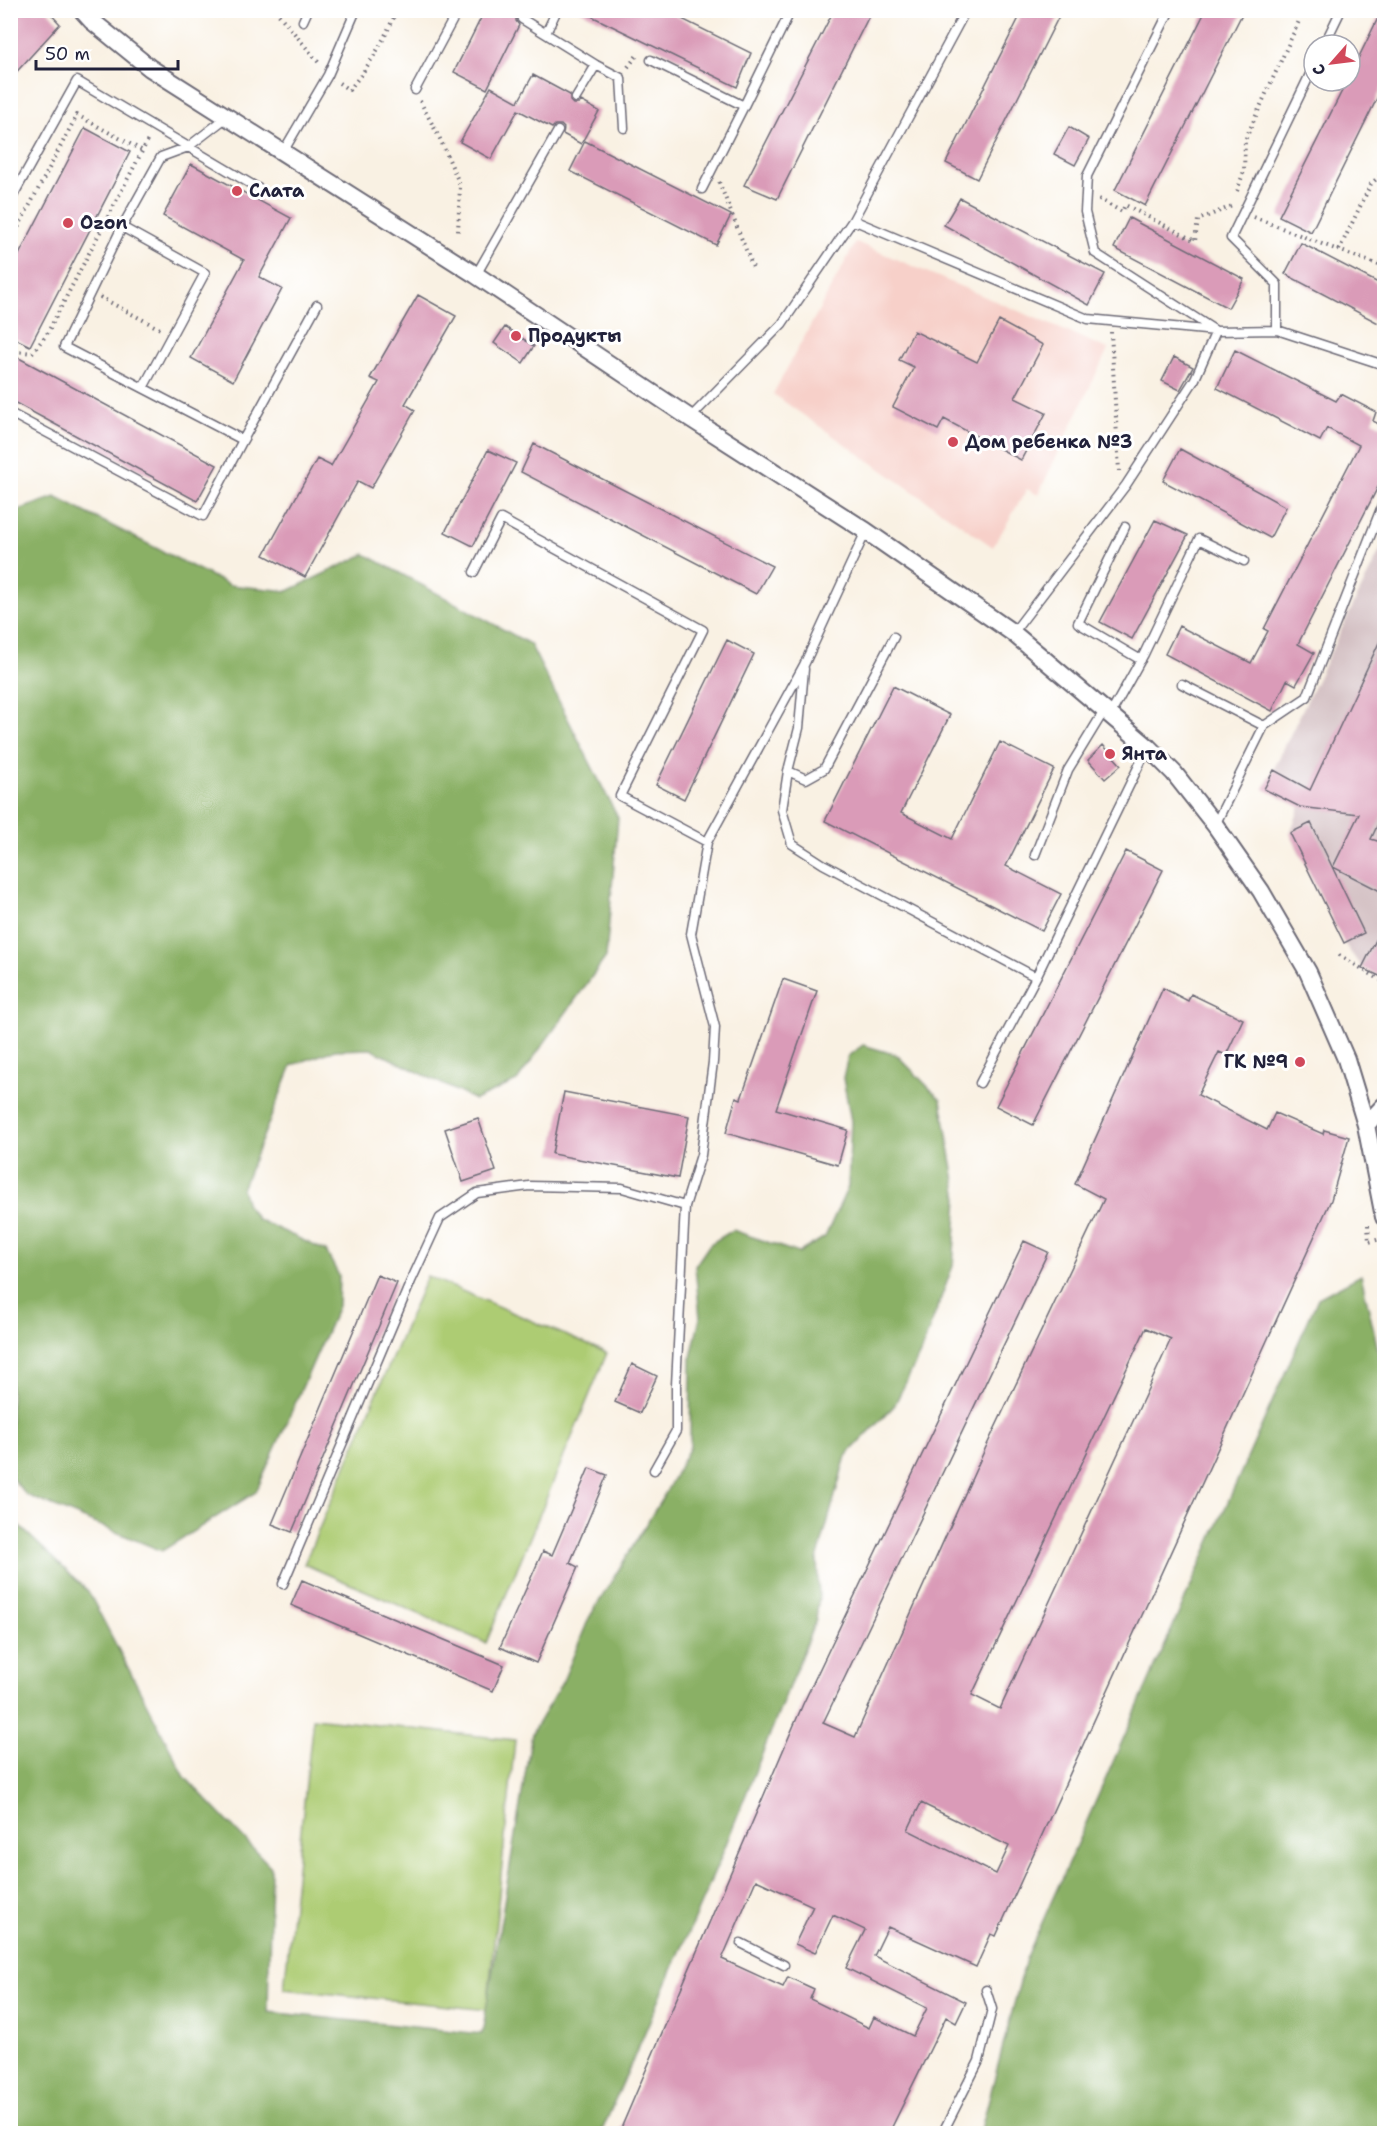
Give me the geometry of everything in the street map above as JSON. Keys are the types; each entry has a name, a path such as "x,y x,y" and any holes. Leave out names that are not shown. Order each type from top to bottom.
{"street":[{"path":"82,10 92,21 150,68 476,275 690,418 866,531 1013,633 1148,747 1174,773 1262,891 1308,972 1346,1059 1366,1125 1384,1217"},
{"path":"1366,1125 1384,1106"}],"lane":[{"path":"303,21 308,10"},
{"path":"283,152 328,75 356,10"},
{"path":"415,90 458,10"},
{"path":"546,33 557,10"},
{"path":"702,189 791,10"},
{"path":"690,418 782,324 853,220 966,10"},
{"path":"1170,10 1087,176 1085,212 1095,253 1216,331"},
{"path":"1330,33 1341,10"},
{"path":"522,19 621,78 624,128"},
{"path":"651,60 744,106"},
{"path":"576,98 596,65"},
{"path":"10,201 77,81 261,190"},
{"path":"1277,330 1277,284 1231,238 1302,91"},
{"path":"228,117 188,147 161,157 122,227 64,347 243,440"},
{"path":"476,275 558,131"},
{"path":"853,220 1088,319 1216,331 1277,330 1384,365"},
{"path":"122,227 205,273 143,388"},
{"path":"10,413 203,516 317,305"},
{"path":"1013,633 1120,493 1195,380 1216,331"},
{"path":"1215,825 1264,726 1307,697 1384,501"},
{"path":"474,572 501,519 703,630 620,796 707,842"},
{"path":"1125,527 1078,623 1141,660"},
{"path":"654,1470 676,1431 676,1385 685,1206 700,1155 713,1062 715,1027 691,934 707,842 804,665 866,531"},
{"path":"1035,855 1068,770 1141,660 1199,539 1244,561"},
{"path":"788,771 806,779 824,769 894,637"},
{"path":"804,665 799,728 788,771 782,810 792,844 824,864 1036,977"},
{"path":"1182,684 1264,726"},
{"path":"980,1083 1036,977 1148,747"},
{"path":"283,1584 411,1281 440,1218 477,1193 529,1186 621,1188 685,1206"},
{"path":"741,1943 784,1965"},
{"path":"942,2133 979,2061 992,2009 986,1990"}],"path":[{"path":"275,10 328,75 349,90 380,48 397,10"},
{"path":"1086,192 1122,212 1125,205 1194,241 1198,220 1232,206 1244,171 1245,140 1304,10"},
{"path":"621,78 638,53 651,60"},
{"path":"415,90 460,185 458,232"},
{"path":"10,243 77,115 143,151"},
{"path":"10,356 17,351 32,353 47,334 155,126"},
{"path":"714,167 754,270"},
{"path":"1339,250 1371,184 1384,172"},
{"path":"1232,206 1244,213 1384,267"},
{"path":"73,282 171,336"},
{"path":"1110,321 1120,493"},
{"path":"1339,955 1384,982"}],"shaded area":[{"name":"Дом ребенка №3","path":"856,242 1108,349 1038,495 1027,489 993,547 773,394"},
{"path":"1384,542 1384,978 1362,968 1344,943 1290,833 1300,807 1264,789"}],"green space":[{"path":"55,497 229,585 288,591 365,554 530,644 618,818 606,957 517,1081 475,1100 371,1049 335,1050 292,1065 242,1189 247,1205 257,1219 326,1251 339,1276 338,1306 256,1492 162,1551 26,1495 11,1477 10,513"},
{"path":"863,1045 897,1055 941,1100 958,1198 953,1266 920,1354 894,1406 846,1456 817,1560 819,1596 816,1619 719,1862 601,2133 11,2133 11,1518 88,1591 185,1777 271,1867 268,2012 482,2034 532,1733 563,1681 589,1618 666,1492 690,1447 691,1357 700,1318 695,1266 710,1244 733,1230 798,1253 825,1237 848,1187 851,1121 843,1078 848,1056"},
{"path":"1361,1275 1384,1376 1384,2133 980,2133 1026,1959 1318,1298"},
{"path":"427,1276 607,1353 486,1643 304,1564"},
{"path":"313,1718 515,1740 487,2010 284,1989"}],"building":[{"path":"17,10 47,10 60,24 10,79 10,18"},
{"path":"485,10 526,10 525,13 516,16 519,25 487,89 454,72"},
{"path":"579,10 664,10 751,53 737,87"},
{"path":"834,10 872,10 777,199 744,185"},
{"path":"1023,10 1062,10 977,179 946,163"},
{"path":"1206,10 1244,10 1145,206 1115,190"},
{"path":"1384,10 1384,84 1311,232 1279,216 1341,93 1362,93 1362,51"},
{"path":"533,75 570,95 570,101 573,104 579,104 581,101 599,111 581,144 563,134 564,128 561,125 555,125 552,128 518,110 491,159 460,142 491,87 518,102"},
{"path":"1069,127 1089,139 1075,165 1054,154"},
{"path":"85,128 130,152 30,346 10,336 10,272"},
{"path":"585,141 731,215 716,245 570,171"},
{"path":"191,164 291,218 259,277 282,289 233,381 191,358 244,260 163,216"},
{"path":"960,198 1105,274 1089,305 944,225"},
{"path":"1129,218 1244,279 1228,308 1114,248"},
{"path":"1301,243 1384,286 1384,326 1285,274"},
{"path":"418,295 456,316 405,404 415,410 371,488 358,481 305,577 264,555 317,459 331,466 379,382 370,378"},
{"path":"999,321 1043,345 1015,398 1046,413 1021,460 944,419 938,430 893,407 914,367 899,360 914,331 977,362"},
{"path":"505,327 534,346 523,363 494,343"},
{"path":"1235,350 1336,401 1341,394 1376,412 1373,421 1384,427 1384,475 1298,644 1314,653 1296,685 1287,680 1272,711 1165,654 1179,626 1251,663 1268,631 1264,629 1359,445 1327,428 1320,441 1217,388"},
{"path":"17,357 217,465 197,501 10,400 10,370"},
{"path":"1174,357 1193,367 1180,390 1162,381"},
{"path":"534,444 772,566 756,594 521,472"},
{"path":"1180,449 1286,507 1270,538 1163,481"},
{"path":"488,450 516,463 473,546 445,532"},
{"path":"1155,520 1188,535 1132,639 1100,622"},
{"path":"1384,632 1384,811 1371,839 1384,843 1384,893 1333,867 1359,814 1300,807 1264,789 1274,770 1310,790"},
{"path":"727,640 754,654 684,799 656,785"},
{"path":"893,686 950,715 901,813 952,839 1000,742 1054,769 1006,866 1061,894 1042,931 825,821"},
{"path":"1103,745 1121,765 1105,779 1088,760"},
{"path":"1311,823 1364,933 1344,943 1290,833"},
{"path":"1126,851 1163,870 1033,1125 996,1106"},
{"path":"1384,924 1384,978 1362,968"},
{"path":"783,979 817,991 776,1109 848,1130 838,1165 726,1133 736,1097 741,1099"},
{"path":"1163,988 1188,1001 1191,994 1243,1019 1226,1055 1219,1052 1198,1095 1267,1130 1275,1113 1323,1134 1324,1130 1349,1137 1331,1200 996,1936 991,1934 976,1967 888,1927 874,1956 966,2002 956,2023 946,2017 889,2133 619,2133 803,1704 1024,1241 1048,1252 823,1723 855,1737 986,1447 1104,1199 1075,1184","holes":["1146,1328 1171,1339 1000,1709 972,1695","921,1803 1009,1846 996,1874 908,1830","756,1880 813,1906 795,1944 815,1953 833,1915 865,1930 846,1968 927,2008 913,2036 874,2017 869,2028 810,1999 814,1989 788,1977 783,1987 722,1959"]},
{"path":"564,1092 689,1116 678,1178 552,1154"},
{"path":"478,1118 496,1171 463,1182 445,1129"},
{"path":"377,1275 397,1283 292,1532 272,1524"},
{"path":"632,1364 657,1376 640,1413 615,1402"},
{"path":"589,1468 607,1475 570,1563 578,1567 536,1663 500,1647 543,1551 552,1555"},
{"path":"302,1580 504,1665 493,1691 291,1605"}],"place":[{"name":"Слата","path":"237,191"},
{"name":"Ozon","path":"68,223"},
{"name":"Продукты","path":"516,336"},
{"name":"Дом ребенка №3","path":"953,442"},
{"name":"Янта","path":"1110,754"},
{"name":"ГК №9","path":"1300,1062"}]}
